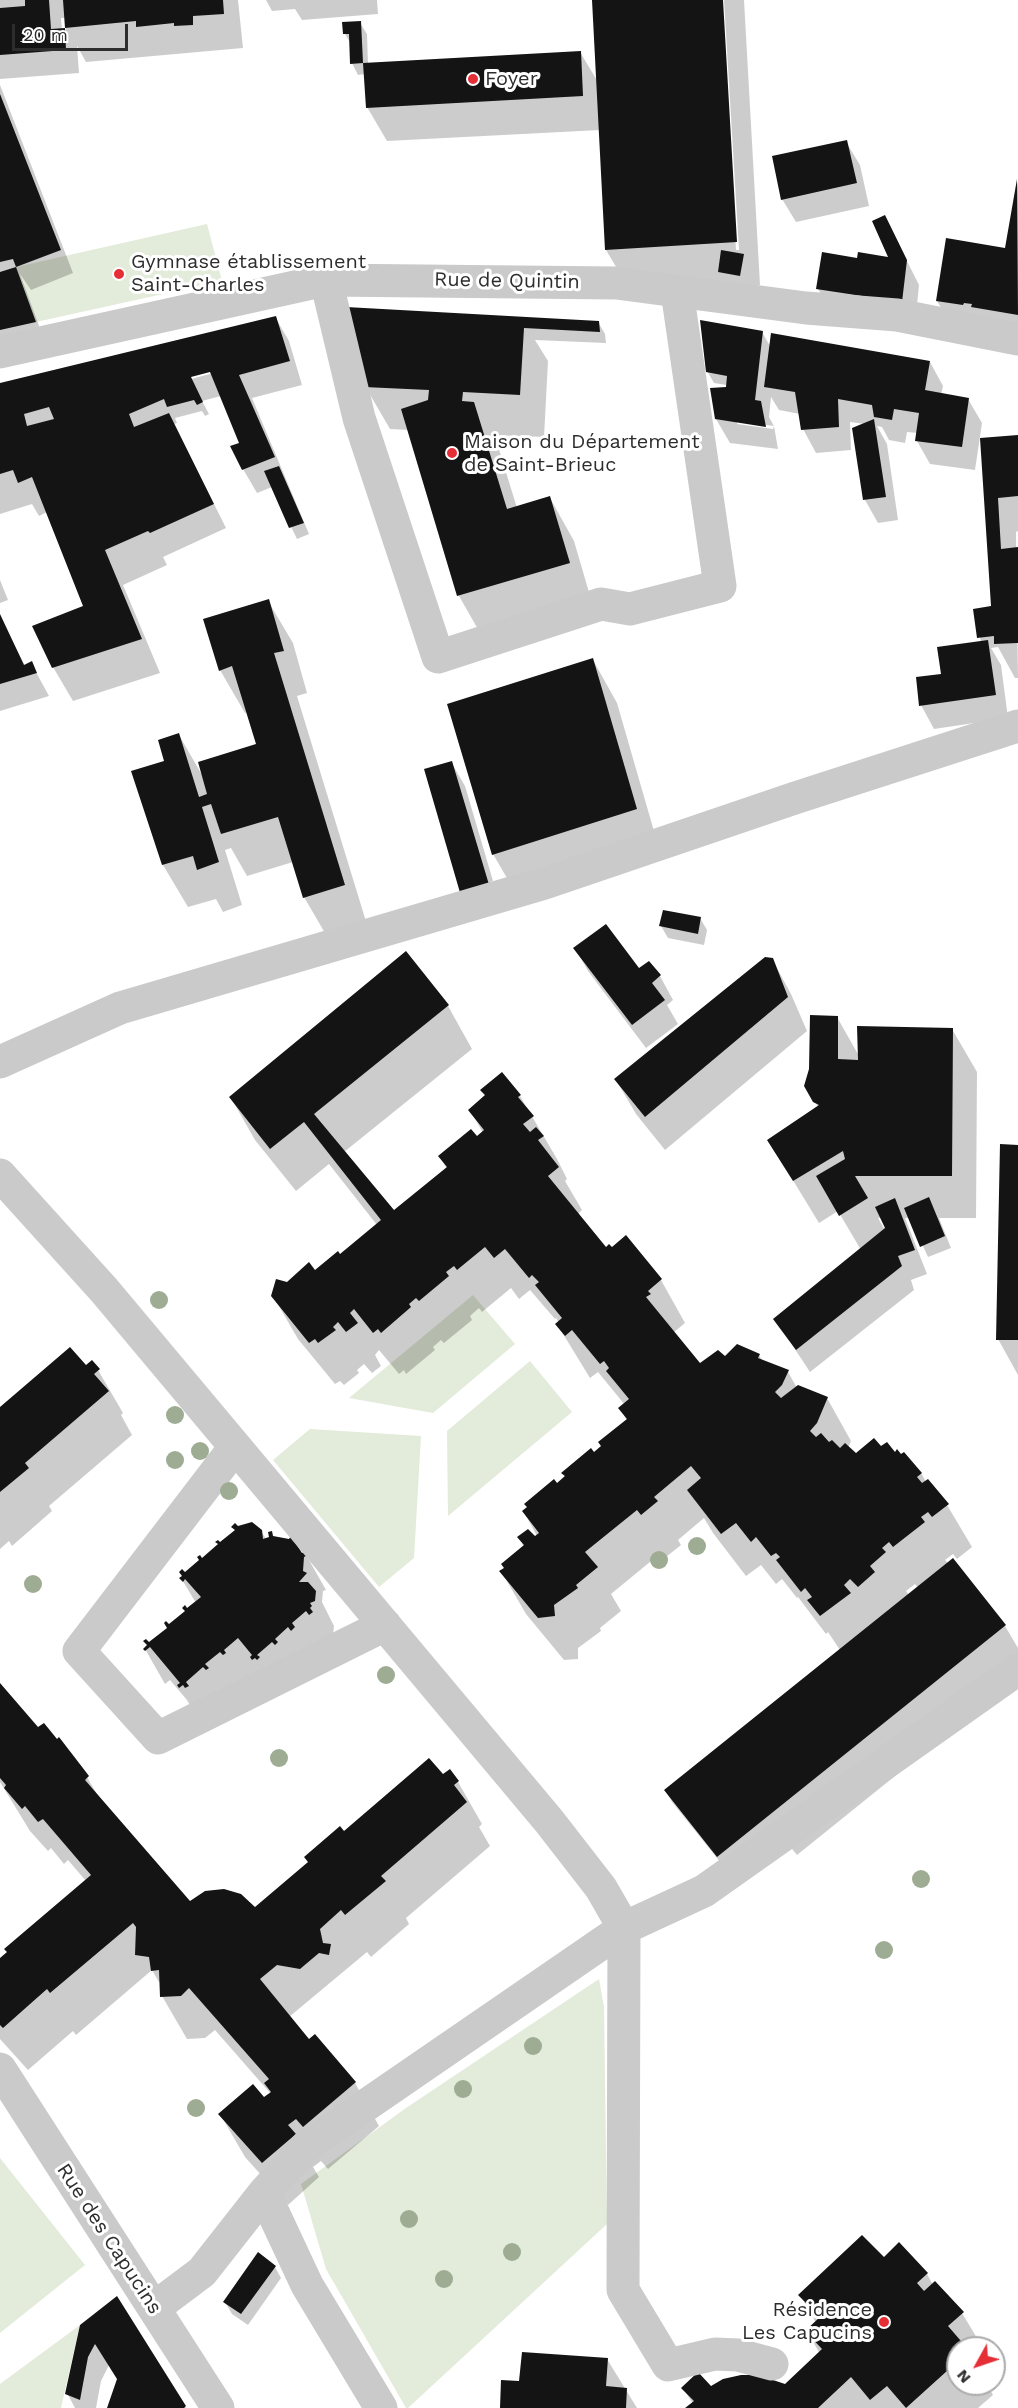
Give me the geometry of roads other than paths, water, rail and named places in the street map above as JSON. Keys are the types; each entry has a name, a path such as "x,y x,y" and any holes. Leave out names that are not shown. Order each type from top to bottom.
{"street":[{"name":"Rue de Quintin","path":"0,352 327,280 616,283 806,308 897,315 1018,339"},
{"path":"327,280 359,418 438,657 601,604 630,609 720,586 677,291"},
{"path":"0,1062 120,1008 545,883 806,794 1018,726"},
{"path":"0,1175 104,1290 549,1821 601,1888 624,1928 623,2290 668,2364 715,2354 738,2355 772,2364"},
{"path":"236,1447 79,1651 158,1738 385,1625"},
{"path":"154,2308 202,2272 264,2193 308,2145 624,1928 704,1891 1018,1669"},
{"name":"Rue des Capucins","path":"0,2069 219,2408"},
{"path":"264,2193 307,2285 381,2408"}],"place":[{"name":"Foyer","path":"473,79"},
{"name":"Gymnase établissement Saint-Charles","path":"119,274"},
{"name":"Maison du Département de Saint-Brieuc","path":"452,453"},
{"name":"Résidence Les Capucins","path":"884,2322"}]}
